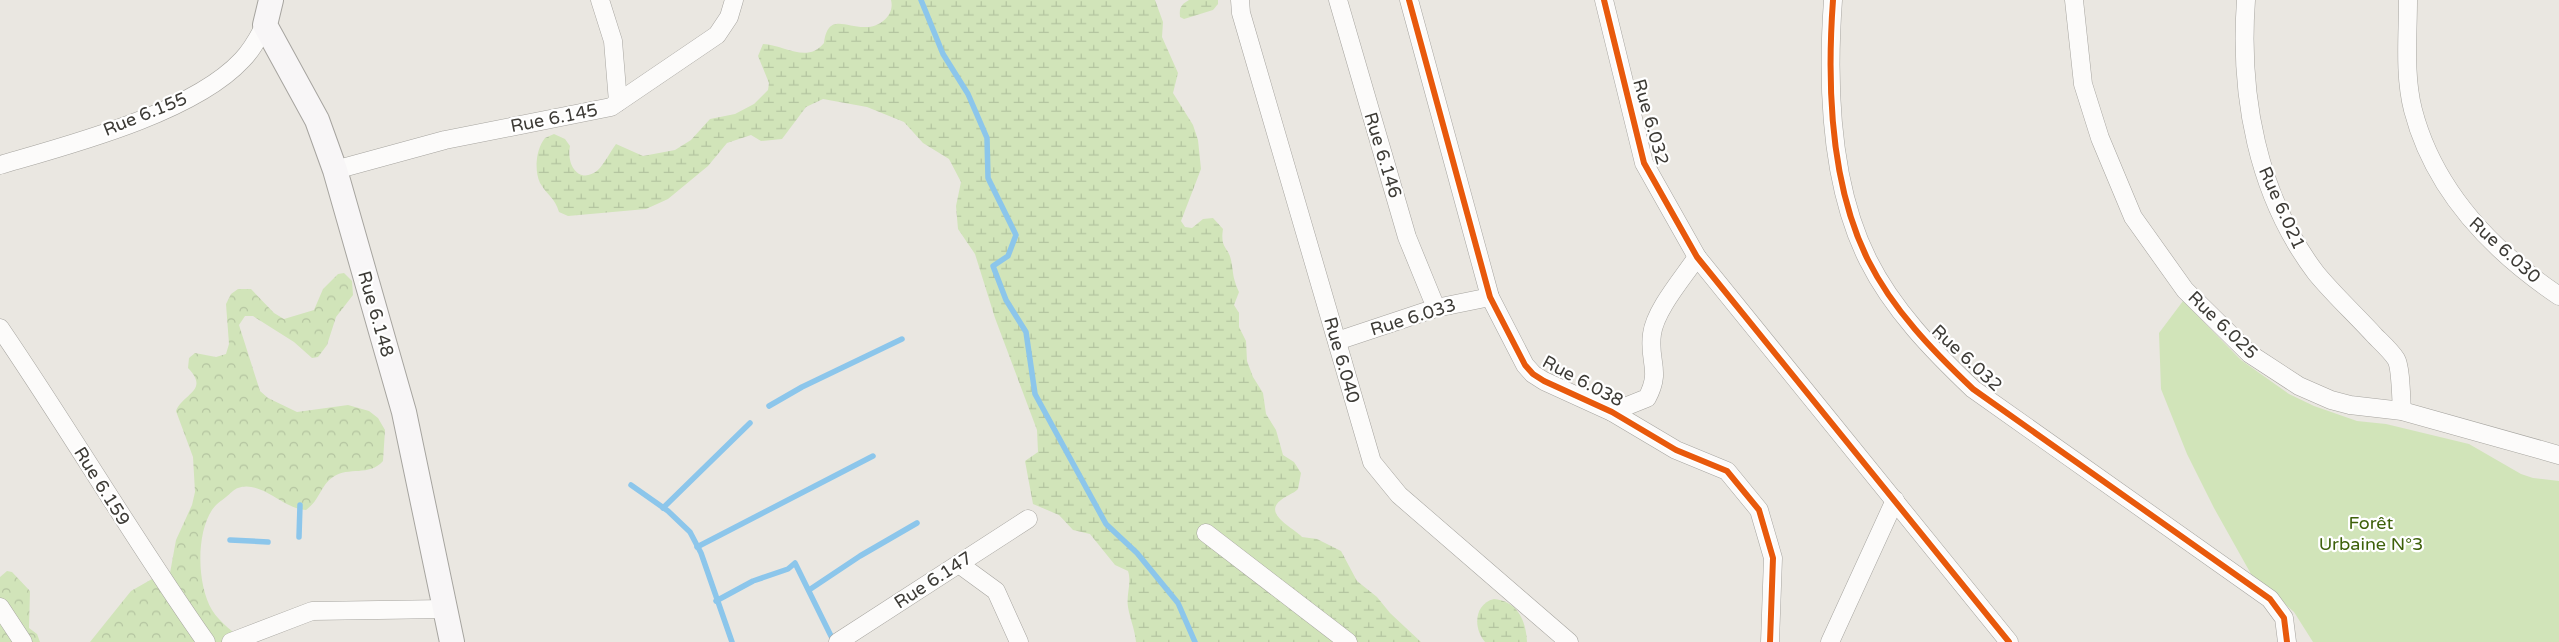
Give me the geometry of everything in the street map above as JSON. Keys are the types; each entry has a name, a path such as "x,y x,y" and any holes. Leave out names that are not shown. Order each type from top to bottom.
{"street":[{"path":"265,26 271,0"},
{"path":"600,0 612,41 618,102"},
{"name":"Rue 6.145","path":"335,170 445,140 611,107 717,35 729,17 734,0"},
{"name":"Rue 6.040","path":"1240,0 1241,13 1372,462 1387,483 1569,642"},
{"name":"Rue 6.146","path":"1338,0 1407,236 1436,308"},
{"name":"Rue 6.038","path":"1409,0 1490,296 1525,365 1533,374 1612,412 1676,450 1727,471 1759,510 1773,558 1770,642"},
{"name":"Rue 6.032","path":"1604,0 1644,163 1696,257 2009,642"},
{"name":"Rue 6.032","path":"1833,0 1829,55 1839,170 1852,217 1868,260 1892,300 1946,363 1973,389 2270,599 2284,618 2287,642"},
{"name":"Rue 6.025","path":"2074,0 2083,84 2100,138 2133,217 2186,290 2250,354 2299,386 2331,400 2350,405 2402,411 2559,455"},
{"name":"Rue 6.021","path":"2246,0 2243,36 2246,87 2256,147 2273,197 2296,244 2317,274 2397,360 2402,411"},
{"name":"Rue 6.030","path":"2408,0 2408,75 2413,109 2432,159 2446,187 2468,218 2490,241 2559,296"},
{"name":"Rue 6.155","path":"0,165 161,112 188,98 224,77 242,61 253,47 265,26"},
{"name":"Rue 6.148","path":"265,26 317,120 335,170 404,412 452,642"},
{"path":"1612,412 1647,398 1656,377 1651,352 1652,333 1656,319 1696,257"},
{"name":"Rue 6.033","path":"1337,342 1436,308 1490,296"},
{"name":"Rue 6.159","path":"0,328 41,387 156,570 206,642"},
{"path":"1830,642 1895,500"},
{"name":"Rue 6.147","path":"838,642 862,635 959,564 1028,519"},
{"path":"1206,532 1348,642"},
{"path":"959,564 996,591 1019,642"},
{"path":"0,607 23,642"},
{"path":"231,642 312,611 444,609"}],"green space":[{"path":"891,0 1155,0 1163,22 1162,37 1178,73 1173,93 1193,125 1198,140 1201,169 1181,221 1185,227 1192,228 1203,219 1213,218 1223,229 1223,244 1230,255 1234,279 1239,292 1234,305 1239,313 1239,327 1246,341 1247,361 1253,377 1263,393 1266,414 1276,430 1283,455 1294,462 1301,473 1298,489 1283,498 1276,505 1277,515 1302,537 1317,539 1341,551 1357,581 1377,597 1390,613 1421,642 1136,642 1128,607 1128,571 1115,565 1090,534 1073,530 1059,515 1033,504 1025,461 1038,452 1037,430 995,318 975,254 958,229 956,206 961,182 949,159 923,143 904,122 867,107 823,99 806,107 782,139 761,141 751,135 727,143 708,166 668,199 646,209 568,216 559,212 555,203 540,183 537,172 537,160 545,138 554,134 565,139 570,146 569,153 572,166 580,174 585,175 598,170 616,144 643,156 675,150 691,140 710,119 735,114 754,104 768,90 769,83 758,56 763,44 795,52 810,52 824,43 826,33 834,25 866,27 881,22 891,11"},
{"path":"1189,0 1218,0 1218,4 1213,10 1184,19 1180,17 1180,9"},
{"path":"344,273 352,281 353,295 336,317 327,345 318,357 312,358 294,342 253,316 245,316 239,325 260,391 268,398 297,412 348,405 369,411 378,418 385,430 383,461 372,469 346,472 333,477 306,510 289,505 264,491 247,487 235,489 214,508 207,520 201,546 200,560 203,587 215,615 245,642 90,642 131,591 152,579 162,586 168,584 176,540 192,505 195,492 193,457 176,411 179,405 196,387 194,376 188,368 189,358 195,353 216,357 226,354 229,344 226,304 231,294 238,289 251,289 274,313 284,319 314,310 323,289 338,274"},
{"name":"Forêt Urbaine N°3","path":"2183,301 2241,360 2289,394 2314,406 2357,421 2386,424 2469,444 2521,474 2533,478 2559,481 2559,642 2313,642 2294,612 2251,574 2214,508 2187,454 2161,389 2159,333"},
{"path":"7,571 12,572 30,591 29,628 37,634 40,642 0,642 0,577"},
{"path":"1494,599 1509,603 1519,613 1525,626 1527,642 1485,642 1477,624 1479,611 1487,602"}],"waterway":[{"path":"921,0 943,54 968,94 987,138 988,178 1016,235 1008,256 993,266 1006,300 1026,332 1035,394 1106,524 1137,553 1178,603 1195,642"},
{"path":"769,406 802,387 902,339"},
{"path":"663,508 750,423"},
{"path":"697,547 873,456"},
{"path":"631,485 668,511 690,532 701,553 732,642"},
{"path":"299,537 300,505"},
{"path":"809,590 860,556 917,523"},
{"path":"230,540 268,542"},
{"path":"716,601 753,581 788,569 795,563 831,636"}],"cycle path":[{"path":"1409,0 1490,297 1525,365 1533,374 1544,381 1612,412 1676,450 1727,471 1759,510 1773,558 1770,642"},
{"path":"1604,0 1644,163 1697,257 2009,642"},
{"path":"1833,0 1831,99 1839,166 1855,230 1868,260 1889,296 1929,345 1973,389 2270,599 2284,618 2287,642"}]}
